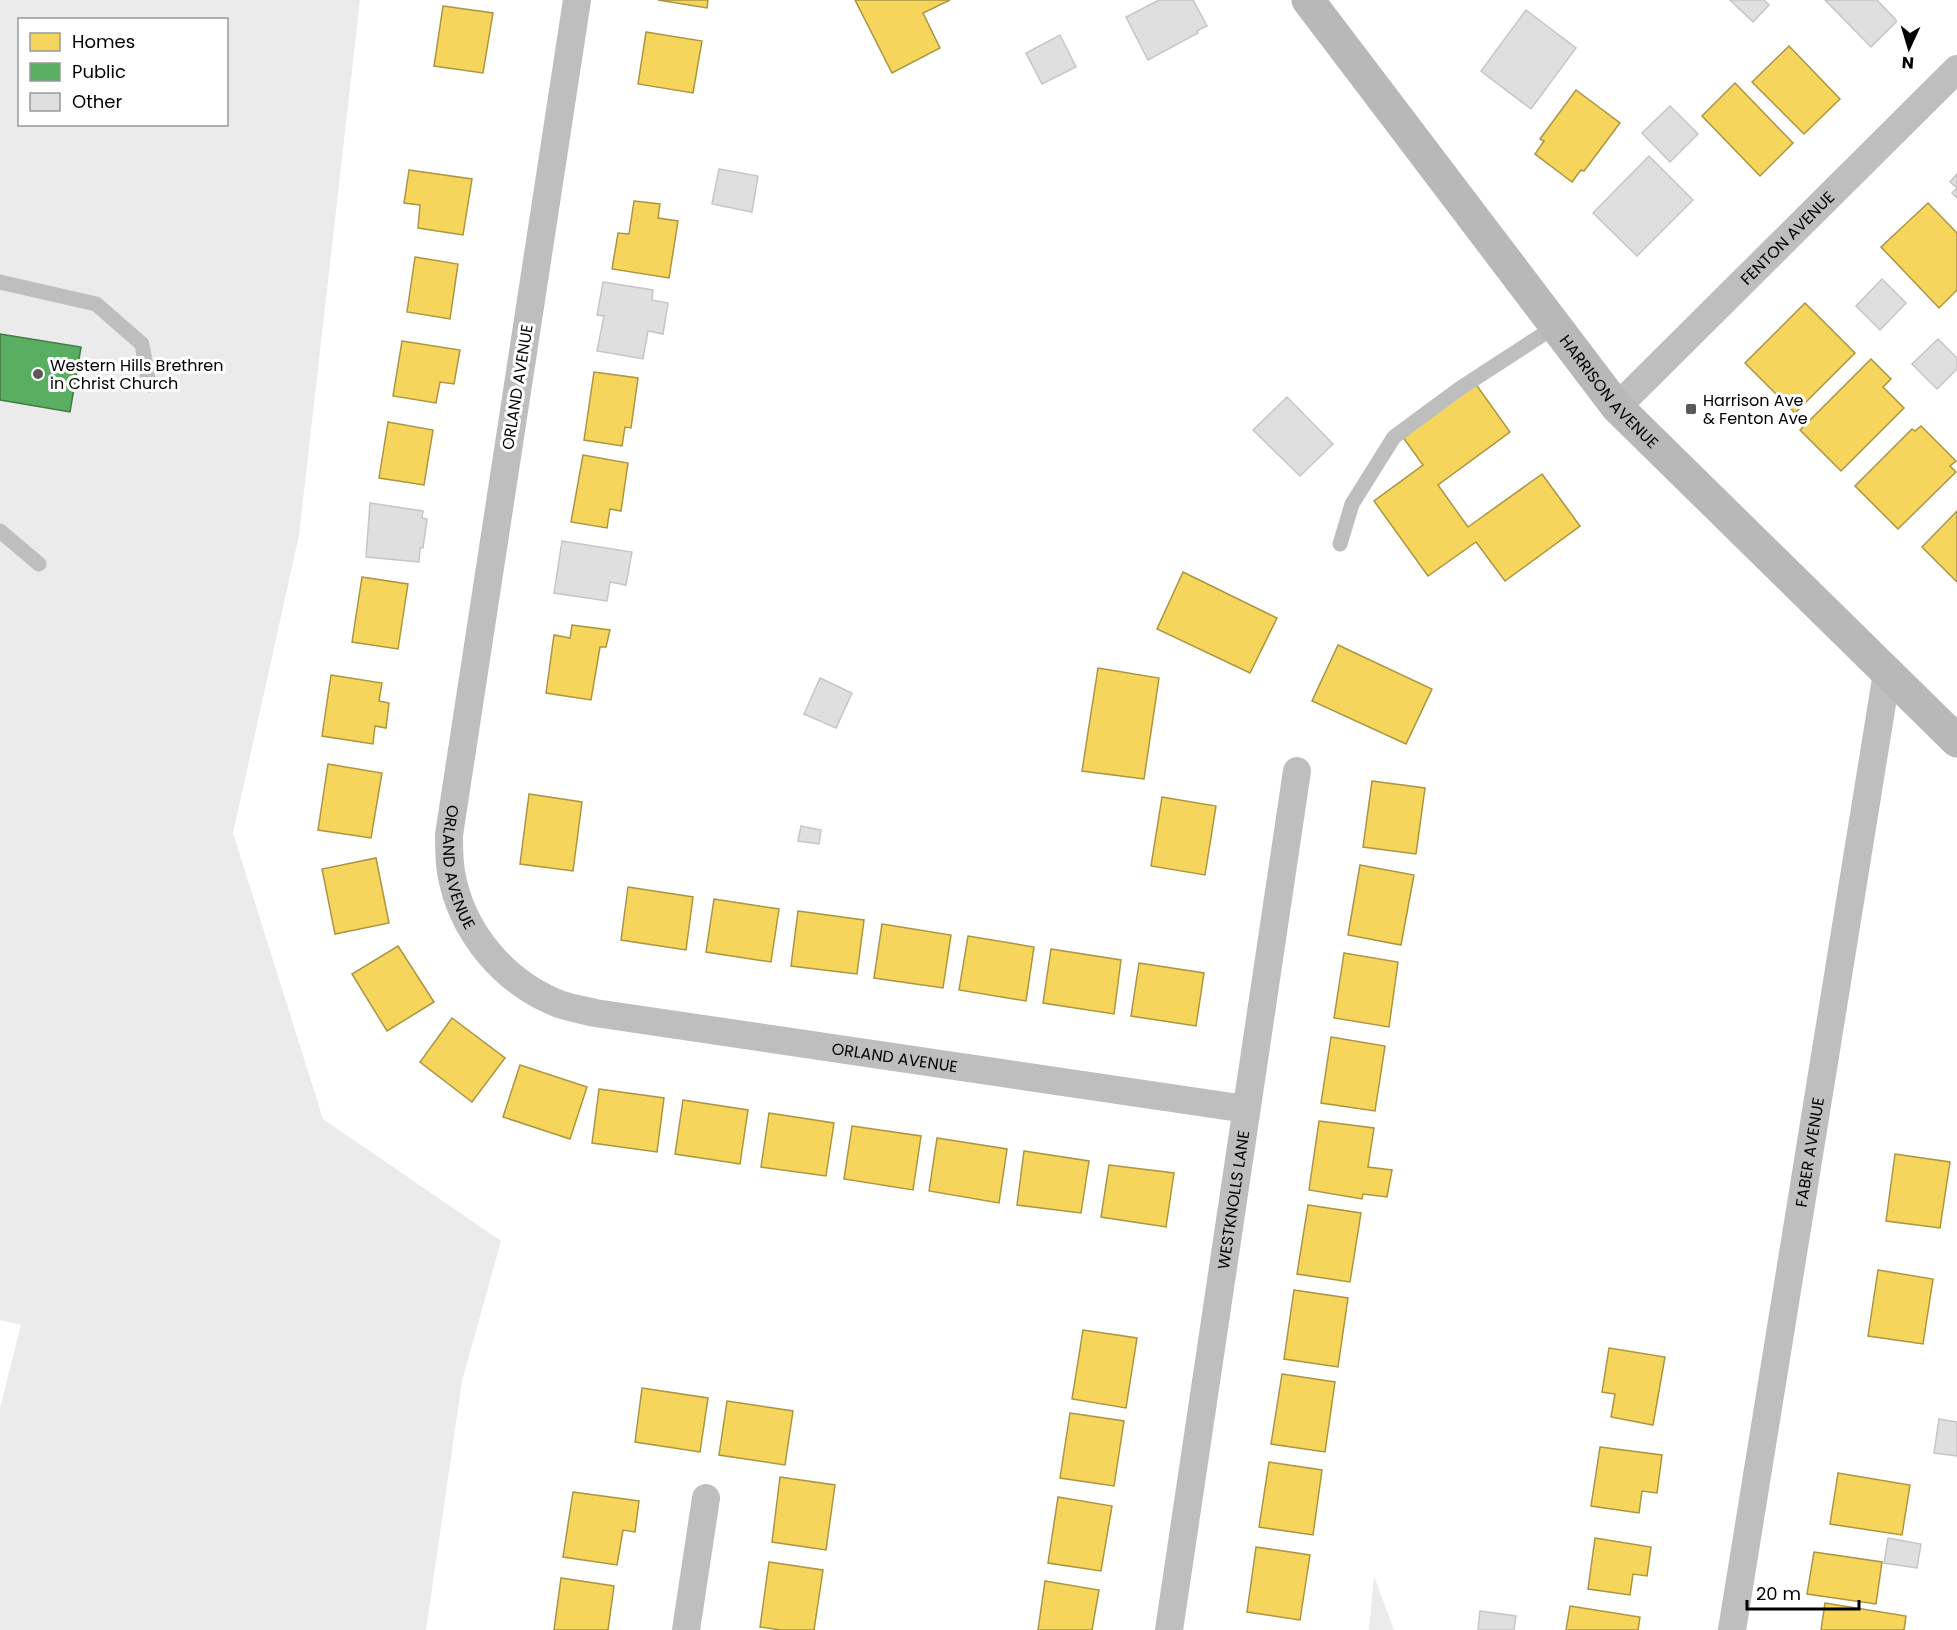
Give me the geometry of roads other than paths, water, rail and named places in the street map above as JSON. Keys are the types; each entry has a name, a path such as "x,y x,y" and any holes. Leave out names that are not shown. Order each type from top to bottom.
{"main road":[{"name":"HARRISON AVENUE","path":"1308,0 1617,407 1957,741"}],"street":[{"name":"ORLAND AVENUE","path":"577,0 449,835 451,871 460,906 477,938 500,966 527,988 560,1004 595,1013 1245,1109"},
{"name":"FENTON AVENUE","path":"1617,407 1957,69"},
{"name":"FABER AVENUE","path":"1732,1630 1887,673"},
{"name":"WESTKNOLLS LANE","path":"1169,1630 1297,771"},
{"path":"686,1630 706,1498"}],"lane":[{"path":"0,282 96,304 142,344 150,385"},
{"path":"1340,544 1352,504 1394,437 1459,389 1556,326"},
{"path":"0,531 39,564"}],"place":[{"name":"Western Hills Brethren in Christ Church","path":"38,374"},
{"name":"Harrison Ave & Fenton Ave","path":"1691,409"}]}
